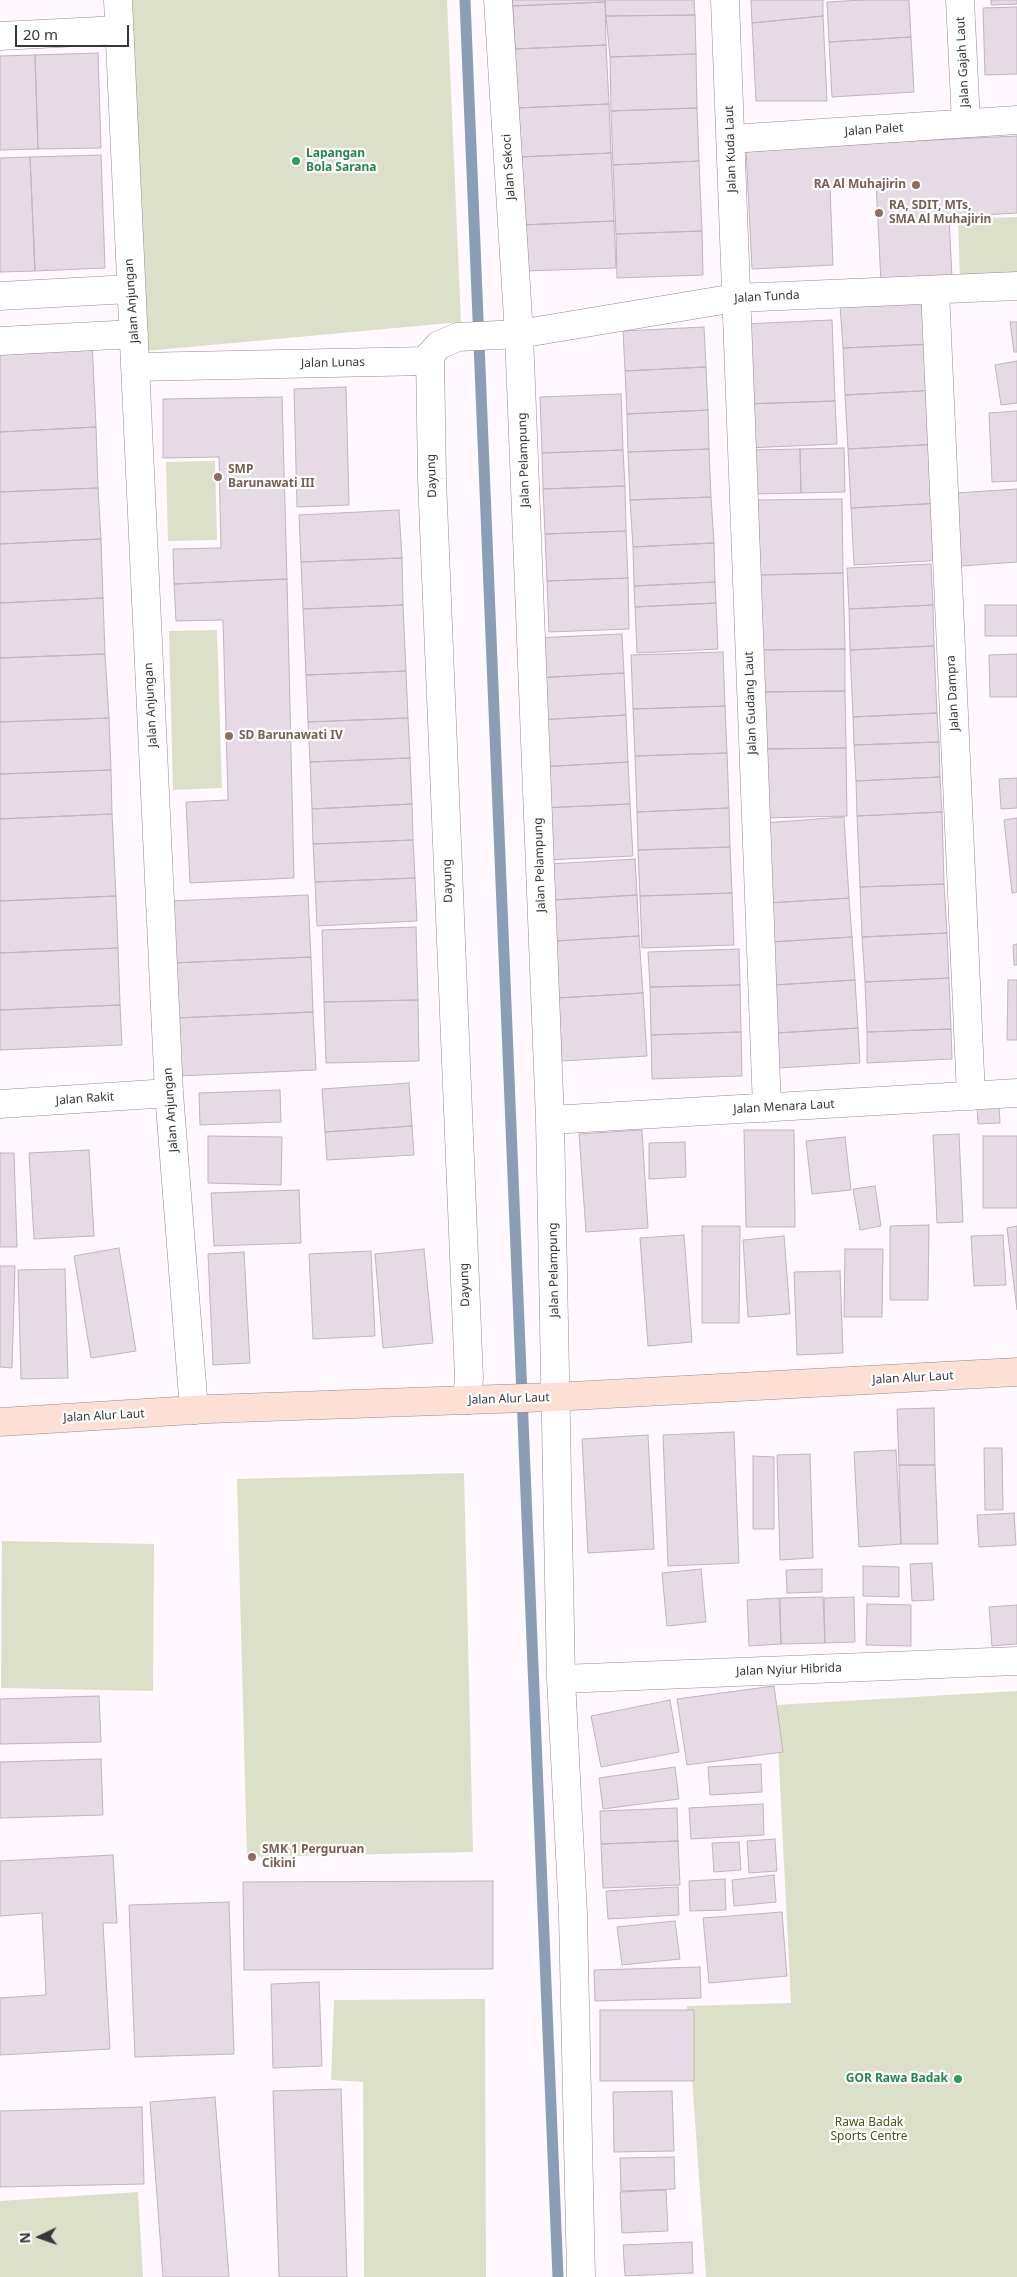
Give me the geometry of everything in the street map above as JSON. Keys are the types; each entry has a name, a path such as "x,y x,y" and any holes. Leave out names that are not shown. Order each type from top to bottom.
{"street":[{"name":"Jalan Anjungan","path":"118,0 130,289 136,367 170,1093 194,1410"},
{"name":"Jalan Sekoci","path":"498,0 506,335"},
{"name":"Jalan Kuda Laut","path":"725,0 735,298"},
{"name":"Jalan Gajah Laut","path":"960,0 966,123"},
{"path":"0,36 119,30"},
{"name":"Jalan Palet","path":"731,139 1017,120"},
{"name":"Jalan Tunda","path":"506,335 735,298 1017,286"},
{"path":"0,296 130,289"},
{"name":"Jalan Dampra","path":"935,290 970,1096"},
{"name":"Jalan Gudang Laut","path":"735,298 767,1108"},
{"path":"0,341 134,334"},
{"path":"428,361 430,355 439,345 458,338 506,335"},
{"name":"Jalan Pelampung","path":"506,335 550,1120 561,1679 573,1914 581,2277"},
{"name":"Jalan Lunas","path":"136,367 428,361"},
{"name":"Dayung","path":"428,361 468,1358 473,1400"},
{"name":"Jalan Rakit","path":"0,1104 170,1093"},
{"name":"Jalan Menara Laut","path":"550,1120 1017,1093"},
{"name":"Jalan Alur Laut","path":"0,1422 194,1410 555,1397 1017,1372"},
{"name":"Jalan Nyiur Hibrida","path":"561,1679 1017,1661"}],"green space":[{"name":"Lapangan Bola Sarana","path":"131,0 447,0 461,322 146,351"},
{"path":"1017,217 1017,276 960,278 958,219"},
{"path":"215,461 217,540 168,541 166,462"},
{"path":"217,630 222,788 173,790 169,631"},
{"path":"464,1473 473,1852 247,1857 237,1479"},
{"path":"2,1541 154,1544 153,1691 1,1688"},
{"name":"Rawa Badak Sports Centre","path":"1017,1691 1017,2277 706,2277 687,2006 791,2003 776,1705"},
{"path":"485,1999 486,2277 364,2277 363,2082 331,2080 334,2000"},
{"path":"138,2192 143,2277 0,2277 0,2201"}],"building":[{"path":"512,0 605,0 605,2 513,6"},
{"path":"605,0 694,0 695,15 606,16"},
{"path":"751,0 823,0 823,16 752,23"},
{"path":"909,0 911,37 829,42 827,2"},
{"path":"991,0 1017,0 1017,4 991,5"},
{"path":"605,2 606,45 515,49 513,6"},
{"path":"1017,7 1017,74 985,75 983,8"},
{"path":"695,15 696,54 610,57 606,16"},
{"path":"823,16 827,101 756,101 752,23"},
{"path":"911,37 914,92 832,97 829,42"},
{"path":"606,45 609,104 517,108 515,49"},
{"path":"98,53 101,148 38,149 35,55"},
{"path":"696,54 697,108 611,111 610,57"},
{"path":"35,55 38,149 0,150 0,56"},
{"path":"609,104 611,153 519,157 517,108"},
{"path":"697,108 699,161 613,165 611,111"},
{"name":"RA, SDIT, MTs, SMA Al Muhajirin","path":"1017,136 1017,213 949,217 952,279 881,282 876,184 830,186 833,265 752,269 746,149"},
{"path":"611,153 614,221 522,225 519,157"},
{"path":"101,155 105,268 35,271 30,157"},
{"path":"30,157 35,271 0,272 0,158"},
{"path":"699,161 702,231 616,234 613,165"},
{"path":"614,221 616,268 525,271 522,225"},
{"path":"702,231 703,275 617,278 616,234"},
{"path":"932,301 934,344 843,348 840,305"},
{"path":"832,320 835,401 745,404 742,324"},
{"path":"1010,322 1017,322 1017,352 1014,352"},
{"path":"704,327 706,367 625,371 623,331"},
{"path":"92,341 96,427 0,432 0,345"},
{"path":"934,344 937,390 845,395 843,348"},
{"path":"1017,361 1017,403 1001,405 995,365"},
{"path":"706,367 708,410 627,414 625,371"},
{"path":"346,387 349,505 297,507 294,389"},
{"path":"937,390 940,444 848,449 845,395"},
{"path":"621,394 623,450 542,453 540,397"},
{"path":"282,397 287,579 174,584 173,549 221,548 219,457 163,458 163,399"},
{"path":"835,401 837,444 747,448 745,404"},
{"path":"708,410 709,449 628,452 627,414"},
{"path":"1017,411 1017,481 992,482 989,413"},
{"path":"96,427 98,488 0,492 0,432"},
{"path":"940,444 943,503 851,508 848,449"},
{"path":"844,448 845,492 801,493 800,449"},
{"path":"709,449 711,497 630,500 628,452"},
{"path":"800,449 801,493 751,494 750,450"},
{"path":"623,450 625,486 543,489 542,453"},
{"path":"625,486 626,531 545,534 543,489"},
{"path":"98,488 101,539 0,544 0,492"},
{"path":"1017,489 1017,562 961,566 956,493"},
{"path":"711,497 714,543 633,547 630,500"},
{"path":"842,499 843,573 760,575 758,500"},
{"path":"943,503 946,560 854,565 851,508"},
{"path":"399,510 402,558 301,562 299,515"},
{"path":"626,531 628,578 547,581 545,534"},
{"path":"101,539 103,598 0,603 0,544"},
{"path":"714,543 715,582 634,586 633,547"},
{"path":"402,558 403,605 303,609 301,562"},
{"path":"931,564 933,605 849,609 847,568"},
{"path":"843,573 845,649 760,650 760,575"},
{"path":"628,578 629,629 549,632 547,581"},
{"path":"287,579 294,878 190,883 186,802 228,800 223,620 176,621 174,584"},
{"path":"715,582 716,603 635,607 634,586"},
{"path":"103,598 105,654 0,658 0,603"},
{"path":"716,603 718,649 637,653 635,607"},
{"path":"403,605 406,671 306,675 303,609"},
{"path":"933,605 934,646 850,650 849,609"},
{"path":"985,605 1017,605 1017,636 985,636"},
{"path":"622,634 624,673 535,678 533,638"},
{"path":"934,646 937,713 853,717 850,650"},
{"path":"845,649 845,691 761,692 760,650"},
{"path":"723,652 725,706 633,709 631,655"},
{"path":"105,654 109,718 0,722 0,658"},
{"path":"1017,654 1017,697 990,697 989,655"},
{"path":"406,671 408,718 308,722 306,675"},
{"path":"624,673 626,715 537,720 535,678"},
{"path":"845,691 846,748 762,749 761,692"},
{"path":"725,706 727,753 635,756 633,709"},
{"path":"937,713 939,742 854,745 853,717"},
{"path":"626,715 628,762 540,767 537,720"},
{"path":"109,718 111,770 0,774 0,722"},
{"path":"408,718 410,758 310,762 308,722"},
{"path":"939,742 940,777 856,781 854,745"},
{"path":"846,748 847,816 763,818 762,749"},
{"path":"727,753 729,808 637,812 635,756"},
{"path":"410,758 412,804 312,809 310,762"},
{"path":"628,762 630,804 542,808 540,767"},
{"path":"111,770 112,814 0,819 0,774"},
{"path":"940,777 942,812 857,816 856,781"},
{"path":"1017,778 1017,808 1001,809 999,779"},
{"path":"412,804 413,840 313,844 312,809"},
{"path":"630,804 633,856 545,860 542,808"},
{"path":"729,808 730,847 638,850 637,812"},
{"path":"942,812 944,884 860,887 857,816"},
{"path":"112,814 116,896 0,901 0,819"},
{"path":"844,817 849,898 768,903 763,823"},
{"path":"1017,818 1017,892 1012,893 1004,820"},
{"path":"413,840 415,878 315,882 313,844"},
{"path":"730,847 732,893 640,896 638,850"},
{"path":"635,859 637,895 553,900 550,864"},
{"path":"415,878 417,921 317,926 315,882"},
{"path":"944,884 947,933 862,937 860,887"},
{"path":"732,893 734,945 642,948 640,896"},
{"path":"308,895 311,957 173,963 170,901"},
{"path":"637,895 639,936 555,941 553,900"},
{"path":"116,896 118,948 0,953 0,901"},
{"path":"849,898 852,937 771,942 768,903"},
{"path":"416,927 418,1000 324,1002 322,930"},
{"path":"947,933 949,978 865,982 862,937"},
{"path":"639,936 643,993 558,998 555,941"},
{"path":"852,937 855,980 774,985 771,942"},
{"path":"1017,944 1017,965 1014,965 1013,945"},
{"path":"118,948 120,1005 0,1010 0,953"},
{"path":"739,949 740,985 650,987 648,952"},
{"path":"311,957 313,1012 176,1018 173,963"},
{"path":"949,978 951,1029 867,1032 865,982"},
{"path":"855,980 858,1028 777,1033 774,985"},
{"path":"1008,980 1017,980 1017,1040 1007,1040"},
{"path":"740,985 741,1032 651,1035 650,987"},
{"path":"643,993 647,1056 562,1061 558,998"},
{"path":"418,1000 419,1061 326,1063 324,1002"},
{"path":"120,1005 122,1045 0,1050 0,1010"},
{"path":"313,1012 316,1070 178,1076 176,1018"},
{"path":"858,1028 860,1063 779,1068 777,1033"},
{"path":"951,1029 952,1059 867,1063 867,1032"},
{"path":"741,1032 742,1076 652,1079 651,1035"},
{"path":"409,1083 412,1126 325,1132 322,1089"},
{"path":"280,1090 281,1122 200,1125 199,1093"},
{"path":"999,1106 1000,1123 978,1124 977,1107"},
{"path":"412,1126 414,1155 327,1160 325,1132"},
{"path":"642,1130 648,1228 586,1232 579,1134"},
{"path":"744,1130 794,1130 795,1227 746,1227"},
{"path":"959,1134 963,1222 937,1223 933,1135"},
{"path":"208,1136 282,1137 281,1185 208,1183"},
{"path":"983,1136 1017,1136 1017,1208 983,1208"},
{"path":"845,1137 851,1190 812,1194 806,1141"},
{"path":"685,1142 686,1177 649,1179 649,1143"},
{"path":"89,1150 94,1236 34,1239 29,1153"},
{"path":"0,1153 14,1153 17,1247 0,1247"},
{"path":"875,1186 881,1226 860,1230 853,1189"},
{"path":"299,1190 301,1243 214,1246 211,1193"},
{"path":"929,1225 928,1300 890,1300 890,1226"},
{"path":"702,1226 740,1226 739,1323 702,1323"},
{"path":"1017,1226 1017,1310 1007,1228"},
{"path":"684,1235 692,1342 648,1346 640,1238"},
{"path":"1003,1235 1006,1285 974,1286 971,1236"},
{"path":"784,1236 790,1314 748,1317 743,1240"},
{"path":"119,1248 136,1351 91,1358 74,1256"},
{"path":"424,1249 433,1343 383,1348 375,1254"},
{"path":"845,1249 883,1249 882,1317 844,1317"},
{"path":"371,1251 375,1336 313,1339 309,1254"},
{"path":"244,1252 250,1363 213,1365 208,1254"},
{"path":"0,1266 15,1266 12,1368 0,1367"},
{"path":"65,1269 68,1378 21,1379 18,1270"},
{"path":"840,1271 843,1353 797,1355 794,1272"},
{"path":"934,1408 935,1465 899,1465 897,1409"},
{"path":"734,1432 739,1563 668,1566 663,1435"},
{"path":"648,1435 654,1549 588,1553 582,1439"},
{"path":"984,1448 1002,1448 1003,1510 985,1510"},
{"path":"896,1450 901,1544 859,1547 854,1452"},
{"path":"810,1454 813,1558 780,1560 777,1455"},
{"path":"753,1456 774,1457 774,1529 753,1529"},
{"path":"899,1465 935,1465 938,1544 901,1544"},
{"path":"1014,1513 1016,1545 979,1547 977,1515"},
{"path":"932,1563 934,1600 912,1601 910,1564"},
{"path":"863,1566 899,1567 899,1597 863,1596"},
{"path":"701,1569 706,1622 667,1626 662,1573"},
{"path":"822,1569 822,1592 787,1593 786,1570"},
{"path":"823,1597 825,1643 781,1644 780,1598"},
{"path":"854,1597 855,1642 825,1643 824,1598"},
{"path":"779,1598 781,1644 749,1646 747,1600"},
{"path":"867,1604 911,1605 911,1646 866,1645"},
{"path":"1017,1605 1017,1644 992,1646 989,1607"},
{"path":"774,1686 783,1752 687,1765 677,1699"},
{"path":"99,1696 101,1742 0,1744 0,1699"},
{"path":"670,1700 679,1752 601,1767 591,1716"},
{"path":"101,1759 103,1815 0,1818 0,1762"},
{"path":"761,1764 762,1792 710,1795 708,1767"},
{"path":"675,1767 679,1799 603,1809 599,1778"},
{"path":"763,1804 764,1835 691,1839 689,1808"},
{"path":"677,1808 678,1841 601,1844 600,1811"},
{"path":"775,1839 777,1871 749,1873 747,1841"},
{"path":"678,1841 680,1885 603,1888 601,1844"},
{"path":"739,1842 741,1870 714,1872 712,1843"},
{"path":"113,1855 117,1923 103,1923 110,2049 0,2055 0,1998 46,1995 42,1913 0,1916 0,1861"},
{"path":"774,1875 776,1902 734,1906 732,1880"},
{"path":"725,1879 726,1910 690,1911 689,1881"},
{"path":"493,1881 493,1969 244,1970 243,1882"},
{"path":"678,1887 679,1915 608,1919 606,1891"},
{"path":"229,1902 234,2054 135,2057 129,1905"},
{"path":"782,1912 787,1976 709,1983 703,1918"},
{"path":"675,1921 680,1959 622,1965 617,1927"},
{"path":"700,1967 701,1998 595,2001 594,1970"},
{"path":"319,1982 322,2066 273,2068 271,1984"},
{"path":"600,2010 694,2010 694,2081 600,2081"},
{"path":"341,2089 347,2277 279,2277 273,2091"},
{"path":"672,2091 674,2151 614,2152 613,2092"},
{"path":"215,2097 229,2277 163,2277 150,2102"},
{"path":"142,2107 144,2184 0,2187 0,2111"},
{"path":"674,2157 675,2189 621,2191 620,2158"},
{"path":"666,2190 668,2231 622,2233 620,2192"},
{"path":"692,2242 693,2273 625,2276 623,2245"}],"waterway":[{"path":"465,0 558,2277"}],"place":[{"name":"Lapangan Bola Sarana","path":"296,161"},
{"name":"RA Al Muhajirin","path":"916,185"},
{"name":"RA, SDIT, MTs, SMA Al Muhajirin","path":"879,213"},
{"name":"SMP Barunawati III","path":"218,477"},
{"name":"SD Barunawati IV","path":"229,736"},
{"name":"SMK 1 Perguruan Cikini","path":"252,1857"},
{"name":"GOR Rawa Badak","path":"958,2079"}]}
